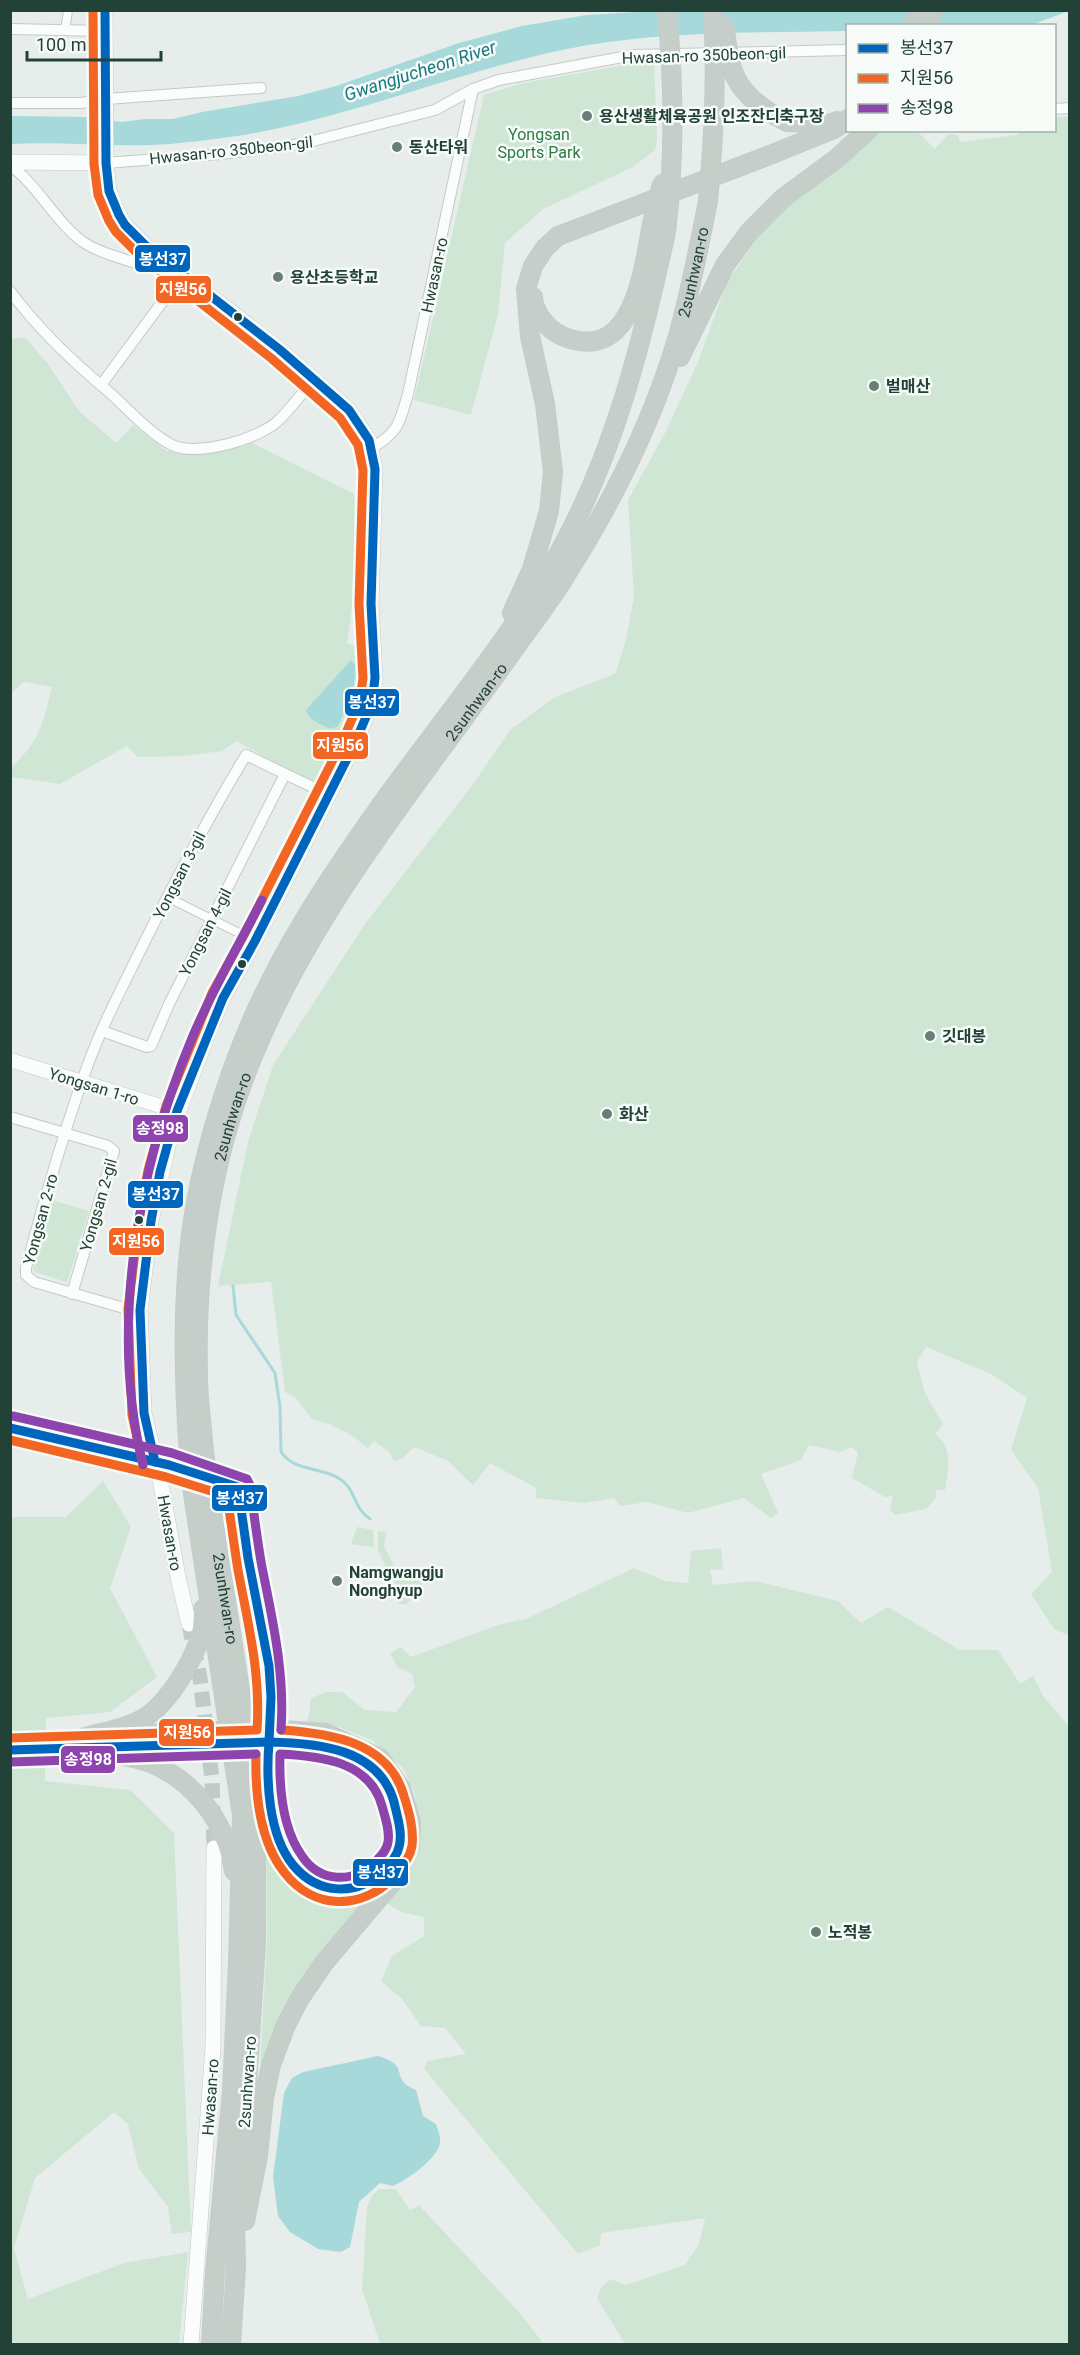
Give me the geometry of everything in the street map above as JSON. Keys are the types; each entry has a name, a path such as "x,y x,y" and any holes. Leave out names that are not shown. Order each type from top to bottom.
{"highway":[{"path":"667,10 672,66 673,138 659,228 640,288 631,309 611,335 598,341 589,342 562,336 550,329 534,305 532,290 535,275 543,259 561,247 614,225 766,169 836,140 846,132"},
{"name":"2sunhwan-ro","path":"196,1453 198,1308 204,1244 216,1174 228,1129 254,1052 281,992 310,940 344,888 565,577 603,514 654,406 677,339 694,274 708,201 714,141 716,65 713,10"},
{"path":"723,10 731,69 749,99 787,122 830,124 846,119"},
{"path":"503,639 516,602 532,569 549,511 553,472 544,404 530,336 526,289 533,266 544,248 558,236 770,155 834,129 846,120"},
{"path":"654,406 725,266 750,231 783,198 836,159 866,132"},
{"name":"2sunhwan-ro","path":"231,2344 236,2267 235,2223 256,1943 256,1848 252,1786 241,1696 200,1489 184,1367 184,1321 189,1249 198,1192 226,1090 246,1035 270,981 338,869 532,598 561,549 599,472 632,372 659,228"},
{"path":"238,1487 249,1565 270,1680 267,1775 274,1819 293,1865"},
{"name":"2sunhwan-ro","path":"200,1489 198,1517 242,1815 232,2091 215,2273 211,2344"},
{"path":"85,1742 114,1732 150,1714 166,1696 200,1640 203,1620 198,1517"},
{"path":"40,1744 170,1739 267,1729 326,1739 380,1758 401,1788 411,1822 410,1845 395,1879 324,1963 300,1998 286,2025 271,2065 264,2098 258,2156 236,2267"},
{"path":"252,1786 279,1848 293,1865 318,1887 339,1892 355,1889 372,1881 390,1865 399,1846 394,1795 381,1776 362,1760 326,1739"},
{"path":"85,1742 148,1762 175,1776 188,1786 214,1815 231,1857 235,1881 235,1921 215,2240 215,2273"}],"main road":[{"name":"Hwasan-ro","path":"105,10 106,158 109,191 118,215 132,233 315,378 349,410 360,423 372,447 375,489 371,604 375,691 366,721 224,998 177,1111 160,1172 151,1221 140,1310 144,1413 160,1479 183,1606 189,1624"},
{"path":"10,164 106,158"},
{"path":"10,1428 155,1462"},
{"name":"Hwasan-ro","path":"191,2344 213,2047 214,1848"}],"street":[{"path":"65,31 68,10"},
{"path":"10,30 106,31"},
{"name":"Hwasan-ro 350beon-gil","path":"106,158 221,154 301,144 435,110 473,89 528,74 646,54 846,50"},
{"path":"10,103 81,103 106,99 261,88"},
{"name":"Hwasan-ro","path":"372,447 386,439 398,425 408,394 473,89"},
{"path":"10,164 25,176 62,220 90,246 145,266 156,268 170,265"},
{"path":"101,385 183,274"},
{"path":"10,291 45,333 101,385 164,440 178,447 197,448 228,444 258,434 279,420 315,378"},
{"name":"Yongsan 3-gil","path":"82,1082 102,1031 166,897 202,829 246,755 329,795"},
{"name":"Yongsan 4-gil","path":"102,1031 147,1047 151,1046 169,1004 285,774"},
{"path":"166,897 255,941"},
{"name":"Yongsan 1-ro","path":"10,1060 177,1111"},
{"name":"Yongsan 2-ro","path":"82,1082 64,1134 26,1272 30,1281 124,1308 140,1310"},
{"name":"Yongsan 2-gil","path":"10,1117 108,1146 114,1151 72,1294"},
{"path":"155,1462 238,1487"}],"green space":[{"name":"Yongsan Sports Park","path":"654,60 657,139 655,150 633,167 543,209 505,243 498,314 471,415 414,400 484,95 523,83"},
{"path":"1069,116 1069,1635 1055,1630 1031,1594 1052,1572 1038,1488 1011,1450 1027,1398 991,1374 926,1347 917,1362 925,1393 943,1424 935,1434 945,1446 948,1460 945,1490 936,1490 936,1498 926,1509 895,1515 890,1510 893,1496 885,1497 852,1478 858,1452 851,1447 840,1452 809,1445 801,1460 761,1474 778,1513 771,1518 744,1498 688,1513 647,1502 620,1506 614,1498 584,1503 536,1498 536,1488 490,1463 473,1485 448,1461 414,1447 402,1459 394,1461 389,1452 374,1441 368,1448 351,1435 329,1424 312,1419 295,1397 285,1392 271,1282 218,1286 248,1142 273,1065 365,924 471,787 510,730 555,697 615,674 626,640 634,597 628,500 665,433 698,362 727,282 766,226 802,190 872,132 918,132 935,149 948,134 958,135 960,142 1016,135 1020,132 1056,132 1056,117"},
{"path":"25,337 48,364 79,411 116,443 133,425 167,451 214,452 248,441 354,494 357,569 347,643 362,649 361,685 352,717 321,778 313,782 237,741 222,751 185,756 138,757 127,746 60,784 11,777 11,768 35,740 46,712 52,687 24,682 11,694 10,339"},
{"path":"52,1200 89,1211 66,1282 35,1272 33,1269"},
{"path":"103,1481 131,1527 110,1588 157,1677 110,1712 46,1718 45,1781 130,1790 174,1833 191,2232 172,2234 168,2207 139,2169 128,2124 114,2112 35,2178 14,2248 28,2299 124,2263 188,2252 179,2344 11,2344 10,1517 66,1517"},
{"path":"357,1527 373,1530 374,1547 351,1544"},
{"path":"378,1531 386,1532 384,1546 399,1576 408,1579 420,1576 422,1584 407,1604 398,1604 397,1588 378,1551"},
{"path":"721,1548 723,1569 710,1570 713,1585 755,1581 838,1601 861,1623 888,1607 960,1650 998,1650 1020,1684 1033,1676 1044,1697 1069,1726 1069,2344 625,2344 597,2298 601,2288 610,2279 626,2285 685,2265 699,2244 705,2218 601,2233 600,2245 578,2254 424,2069 427,2061 466,2054 445,2028 421,2026 402,1999 381,1981 392,1956 424,1936 424,1917 401,1912 385,1902 418,1832 415,1794 403,1768 372,1740 336,1726 303,1729 309,1716 311,1698 327,1692 342,1692 365,1710 396,1712 415,1687 412,1674 397,1667 390,1653 401,1647 411,1657 501,1624 526,1619 634,1568 665,1581 688,1583 691,1551"},
{"path":"271,1829 281,1856 287,1865 304,1878 339,1895 397,1864 290,1999 274,2032 263,2064 260,2063 267,1941 266,1830"},
{"path":"379,2189 396,2189 410,2210 419,2205 518,2311 541,2340 540,2344 380,2344 362,2289 367,2207 371,2197"}],"water":[{"name":"Gwangjucheon River","path":"671,10 1069,11 1034,24 846,24 846,31 693,34 616,41 540,55 352,110 237,136 150,145 11,144 11,116 87,117 122,122 173,119 298,96 336,86 459,43 522,26 586,15"},
{"path":"351,660 356,666 353,689 338,726 331,729 313,720 306,710"},
{"path":"378,2056 396,2065 404,2083 416,2090 423,2116 436,2124 440,2142 434,2155 414,2174 393,2186 380,2183 359,2202 350,2247 341,2252 318,2249 290,2232 278,2216 273,2177 284,2093 292,2078 303,2072"}],"waterway":[{"path":"233,1286 236,1315 275,1373 280,1407 281,1452 294,1463 340,1479 349,1488 360,1510 370,1519"}],"tunnel":[{"path":"189,1624 200,1678 212,1779 214,1848"},
{"path":"10,1740 40,1738"},
{"path":"10,1750 40,1749"}],"transit line":[{"name":"지원56","path":"93,10 94,164 98,195 109,221 116,232 138,254 271,358 340,418 358,445 363,470 359,604 363,678 360,700 343,740 212,993 166,1106 148,1170 128,1309 132,1415 143,1465"},
{"name":"봉선37","path":"105,10 106,163 109,191 119,215 125,225 145,245 279,349 349,410 369,440 375,469 371,604 375,678 372,703 354,745 255,941 223,998 177,1111 160,1172 151,1221 140,1310 144,1413 155,1462"},
{"name":"송정98","path":"143,1465 133,1412 129,1358 129,1303 134,1248 144,1193 173,1088 192,1038 262,900"},
{"name":"송정98","path":"13,1416 172,1453 247,1479 250,1485 280,1668 281,1730"},
{"name":"봉선37","path":"10,1428 169,1465 238,1487 248,1558 269,1666 271,1697 269,1742"},
{"name":"지원56","path":"10,1440 166,1477 227,1496 253,1649 258,1709 257,1730 10,1738"},
{"name":"지원56","path":"256,1754 256,1784 264,1831 276,1859 296,1885 309,1894 338,1902 367,1896 394,1877 409,1855 412,1833 404,1796 396,1778 385,1763 371,1752 337,1738 281,1730"},
{"name":"봉선37","path":"10,1750 269,1742"},
{"name":"봉선37","path":"269,1742 326,1747 344,1752 375,1770 386,1784 394,1802 400,1830 398,1850 384,1870 362,1885 338,1889 314,1882 293,1865 278,1838 270,1806 269,1742"},
{"name":"송정98","path":"10,1762 256,1754"},
{"name":"송정98","path":"280,1754 327,1759 355,1770 367,1779 376,1791 382,1806 388,1833 386,1848 376,1861 358,1874 348,1877 328,1876 309,1865 295,1845 286,1820 280,1780 280,1754"}],"place":[{"name":"용산생활체육공원 인조잔디축구장","path":"587,116"},
{"name":"동산타워","path":"397,147"},
{"name":"용산초등학교","path":"278,277"},
{"name":"벌매산","path":"874,386"},
{"name":"깃대봉","path":"930,1036"},
{"name":"화산","path":"607,1114"},
{"name":"Namgwangju Nonghyup","path":"337,1581"},
{"name":"노적봉","path":"816,1932"}]}
